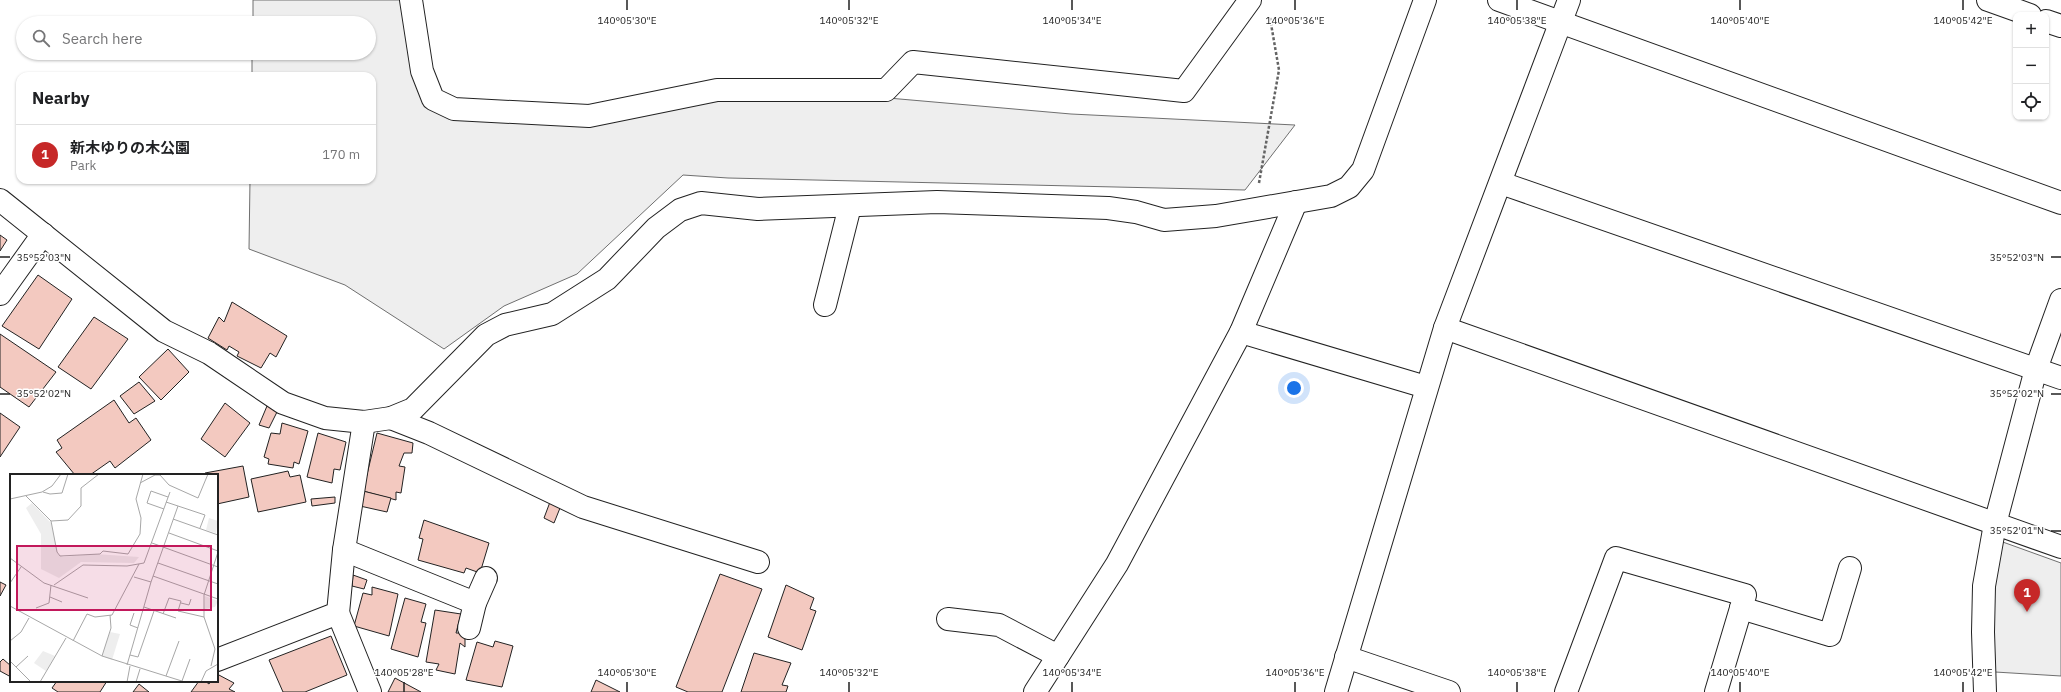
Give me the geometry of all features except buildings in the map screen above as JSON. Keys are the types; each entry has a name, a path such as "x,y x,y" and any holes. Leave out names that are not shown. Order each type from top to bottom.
{"street":[{"path":"411,0 422,71 433,99 454,109 589,116 717,90 886,90 913,62 1184,91 1250,0"},
{"path":"0,200 164,331 209,353 283,403 325,418 364,422 391,418 413,409 486,335 505,325 552,314 607,279 656,228 680,210 701,203 758,209 937,202 1108,208 1136,212 1164,220 1216,216 1331,196 1349,187 1363,170 1425,0"},
{"path":"1499,0 2061,203"},
{"path":"1336,692 1426,387 1445,328 1569,0"},
{"path":"1988,0 2022,12"},
{"path":"2049,22 2061,26"},
{"path":"1501,183 2061,378"},
{"path":"1035,692 1117,564 1241,332 1296,202"},
{"path":"825,305 850,206"},
{"path":"0,294 43,234"},
{"path":"1985,692 1983,632 1984,586 1995,524 2036,369 2061,300"},
{"path":"1445,328 2061,547"},
{"path":"1241,332 1426,387"},
{"path":"391,418 429,433 583,507 758,562"},
{"path":"364,422 344,550 338,613 370,692"},
{"path":"344,550 475,603"},
{"path":"1566,692 1616,558 1744,595 1716,692"},
{"path":"1740,608 1830,635 1850,568"},
{"path":"469,628 475,603 486,578"},
{"path":"218,660 338,613"},
{"path":"948,619 999,625 1058,656"},
{"path":"1346,657 1449,692"}],"path":[{"path":"1254,209 1279,70 1270,16"}],"shaded area":[{"path":"253,0 417,0 432,88 482,117 831,93 1071,114 1295,125 1245,190 728,178 683,175 577,274 504,306 444,349 345,285 249,249 250,184 376,184 376,72 252,72 252,60 376,60 376,16 253,16"},
{"path":"2000,541 2061,563 2061,676 1995,672 1993,589"}],"place":[{"name":"新木ゆりの木公園","path":"2027,612"}]}
